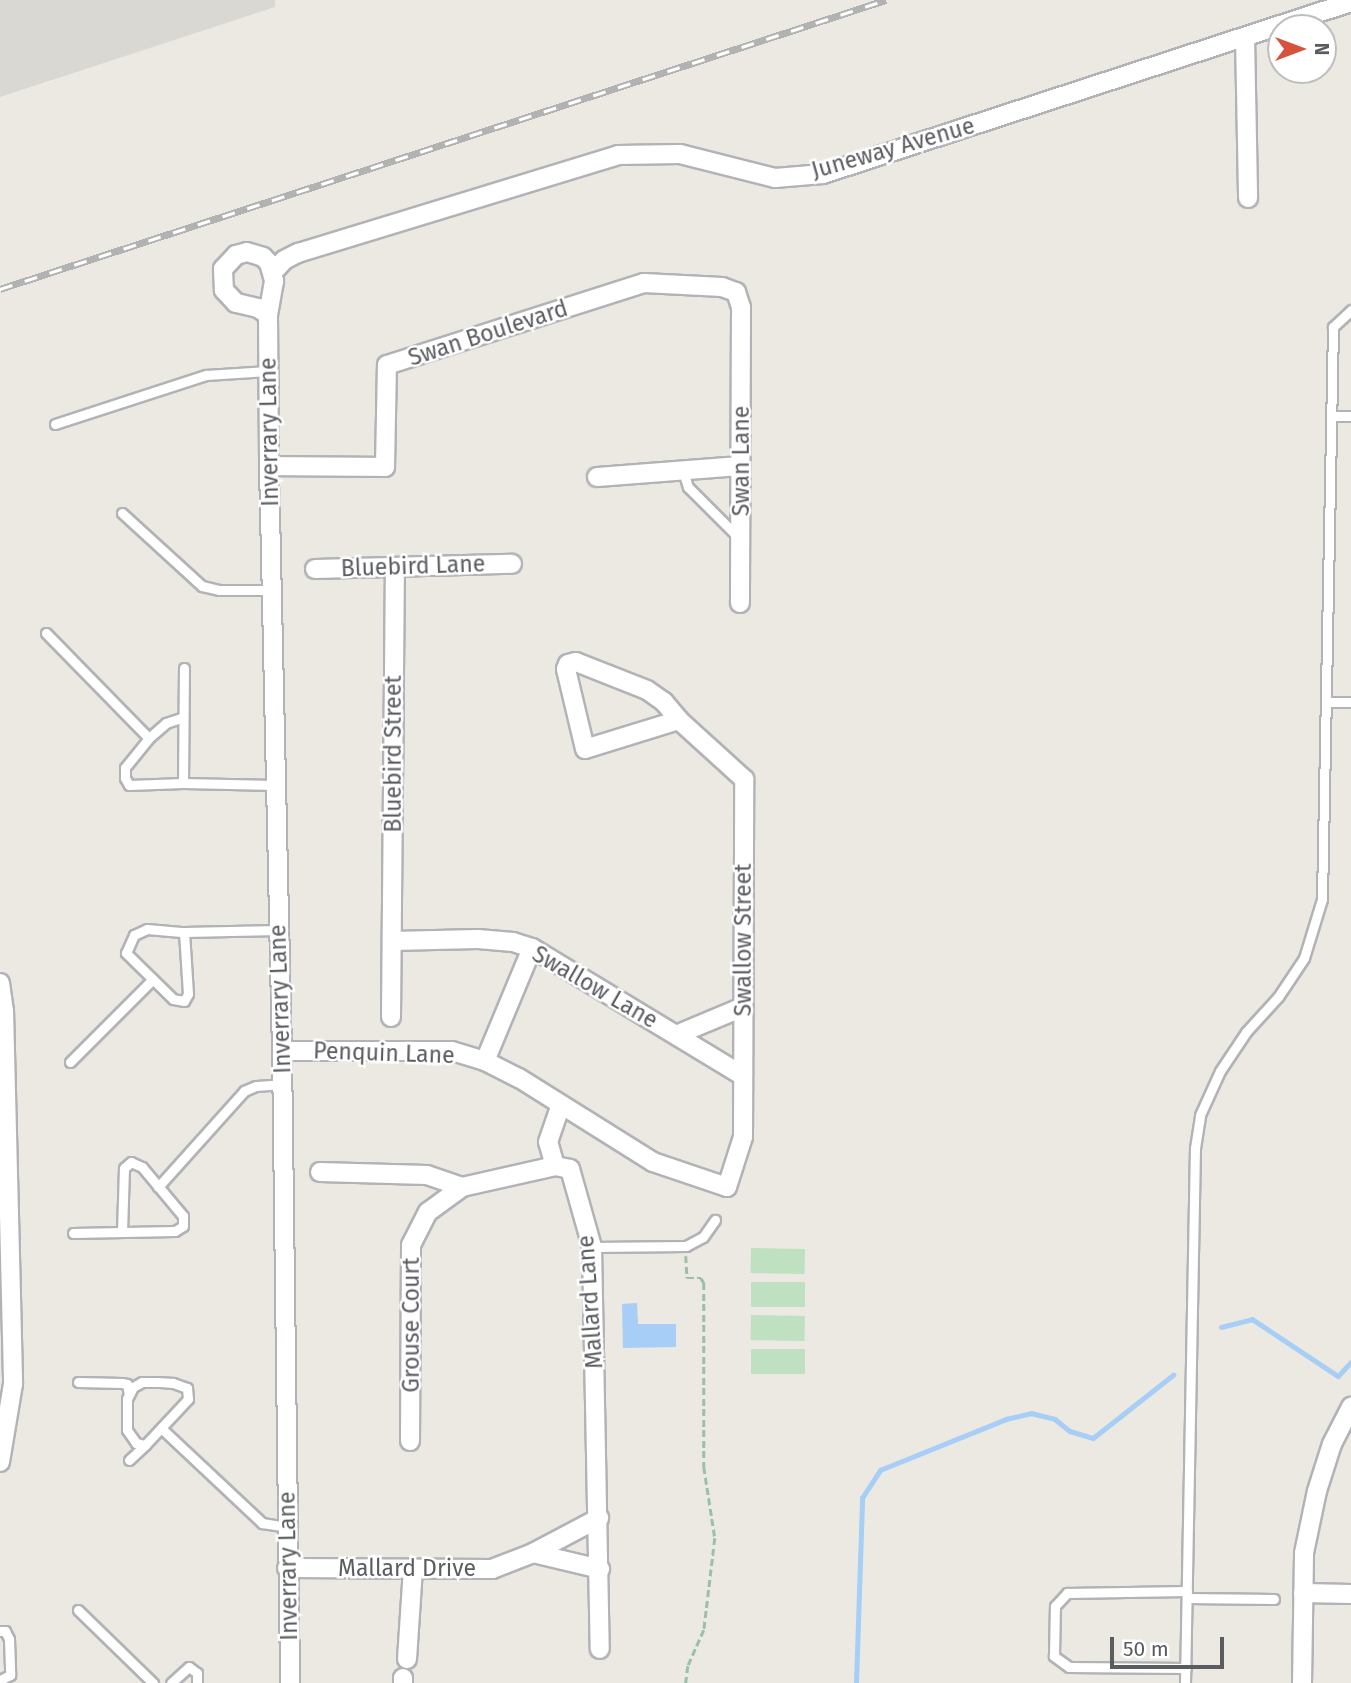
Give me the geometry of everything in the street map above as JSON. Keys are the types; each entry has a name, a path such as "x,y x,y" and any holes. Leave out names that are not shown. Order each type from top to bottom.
{"street":[{"name":"Juneway Avenue","path":"273,272 284,260 298,253 618,155 681,154 775,178 823,174 1351,2"},
{"path":"1245,37 1248,198"},
{"path":"268,315 229,298 221,278 229,260 247,252 263,257 273,272"},
{"name":"Inverrary Lane","path":"273,272 268,315 269,466 283,1084 290,1683"},
{"name":"Swan Boulevard","path":"269,466 385,467 387,365 596,298 644,283 722,287 736,292 741,318"},
{"name":"Swan Lane","path":"740,603 741,318"},
{"path":"597,477 741,466"},
{"name":"Bluebird Lane","path":"315,569 512,564"},
{"name":"Bluebird Street","path":"391,1017 395,567"},
{"name":"Swallow Street","path":"679,720 585,750 566,669 568,664 576,662 647,690 664,702 679,720 744,779 743,1137 727,1186"},
{"name":"Swallow Lane","path":"392,941 478,939 513,942 532,948 743,1076"},
{"path":"485,1061 532,948"},
{"path":"0,983 4,1010 2,1070 6,1390 0,1462"},
{"path":"676,1035 743,1007"},
{"name":"Penquin Lane","path":"282,1051 452,1051 485,1061 519,1078 653,1162 727,1186"},
{"path":"320,1172 427,1175 462,1186 555,1166 548,1142 561,1104"},
{"name":"Mallard Lane","path":"555,1166 570,1169 592,1247 600,1649"},
{"name":"Grouse Court","path":"410,1441 411,1244 428,1212 462,1186"},
{"path":"1302,1683 1304,1553 1317,1491 1332,1444 1351,1407"},
{"name":"Mallard Drive","path":"287,1568 492,1569 533,1553 599,1518"},
{"path":"533,1553 600,1569"},
{"path":"407,1659 413,1568"},
{"path":"1303,1593 1351,1594"}],"lane":[{"path":"1185,1683 1195,1148 1198,1126 1220,1071 1246,1031 1278,998 1304,958 1322,899 1333,327 1351,310"},
{"path":"55,424 206,375 268,371"},
{"path":"1332,416 1351,416"},
{"path":"683,471 688,487 741,539"},
{"path":"122,513 202,586 219,590 271,590"},
{"path":"46,633 149,738"},
{"path":"183,783 181,718 184,668"},
{"path":"1326,702 1351,702"},
{"path":"181,718 166,723 149,738 125,768 125,778 129,785 275,785"},
{"path":"184,932 188,994 184,1001 173,999 126,953 134,935 147,929 184,932 278,930"},
{"path":"71,1062 153,979"},
{"path":"158,1187 244,1091 256,1086 283,1084"},
{"path":"73,1233 175,1231 183,1226 183,1216 142,1167 131,1162 124,1168 122,1231"},
{"path":"592,1247 686,1246 703,1237 715,1220"},
{"path":"78,1382 127,1384 129,1396"},
{"path":"129,1460 145,1445 188,1399 187,1388 173,1383 142,1382 133,1387 126,1417 129,1437 145,1445"},
{"path":"161,1428 262,1523 287,1527"},
{"path":"1186,1668 1069,1667 1054,1656 1055,1606 1067,1593 1274,1599"},
{"path":"78,1610 153,1683"},
{"path":"0,1631 5,1631 9,1639 10,1675 0,1680"},
{"path":"171,1683 189,1667 197,1673 197,1683"}],"path":[{"path":"686,1246 687,1278 701,1278 704,1283 704,1467 715,1538 704,1630 688,1666 687,1683"}],"shaded area":[{"path":"0,0 275,0 275,7 0,97"}],"green space":[{"path":"751,1248 805,1249 805,1274 751,1273"},
{"path":"751,1282 805,1282 805,1307 751,1307"},
{"path":"751,1315 805,1316 805,1341 751,1340"},
{"path":"751,1349 805,1349 805,1374 751,1374"}],"water":[{"path":"637,1303 638,1324 676,1324 676,1347 623,1348 622,1304"}],"waterway":[{"path":"1221,1327 1252,1319 1338,1376 1351,1362"},
{"path":"856,1683 862,1498 880,1470 1006,1419 1031,1413 1055,1419 1070,1431 1093,1438 1173,1375"}],"railway":[{"path":"0,289 886,0"}]}
